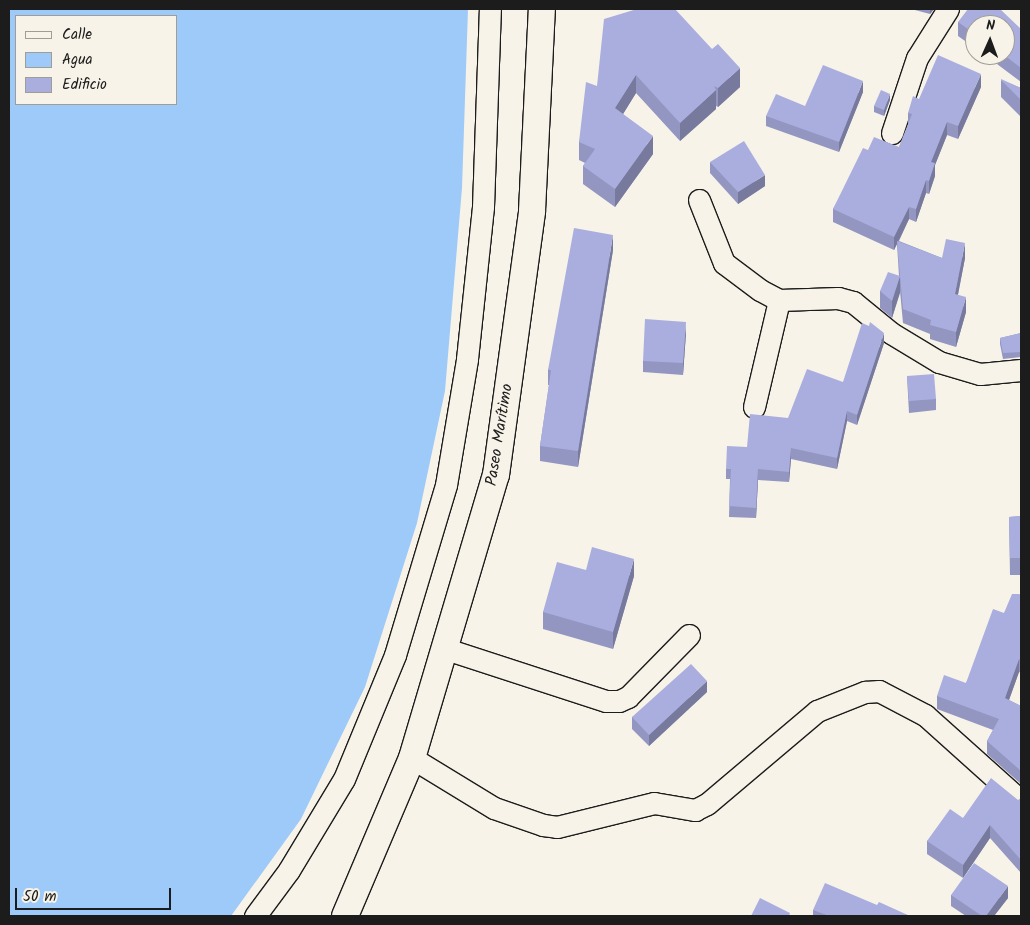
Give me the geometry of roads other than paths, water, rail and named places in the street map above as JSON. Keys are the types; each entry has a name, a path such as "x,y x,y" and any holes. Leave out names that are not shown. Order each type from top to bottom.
{"main road":[{"name":"Paseo Marítimo","path":"345,916 366,874 412,758 446,649 496,475 532,211 542,9"},
{"name":"Paseo Marítimo","path":"362,916 366,874"}],"street":[{"path":"255,916 289,870 344,779 395,655 446,485 467,359 483,207 490,9"},
{"path":"892,133 918,58 948,9"},
{"path":"699,200 724,263 779,300 838,298 853,302 891,334 938,362 980,374 1021,370"},
{"path":"754,407 779,300"},
{"path":"446,649 606,701 619,701 628,697 689,635"},
{"path":"412,758 494,808 543,825 557,826 654,803 694,810 707,804 817,711 865,692 879,692 925,715 1021,801"}],"water":[{"path":"9,9 468,9 462,188 445,391 417,523 365,687 301,819 231,916 9,916"}]}
